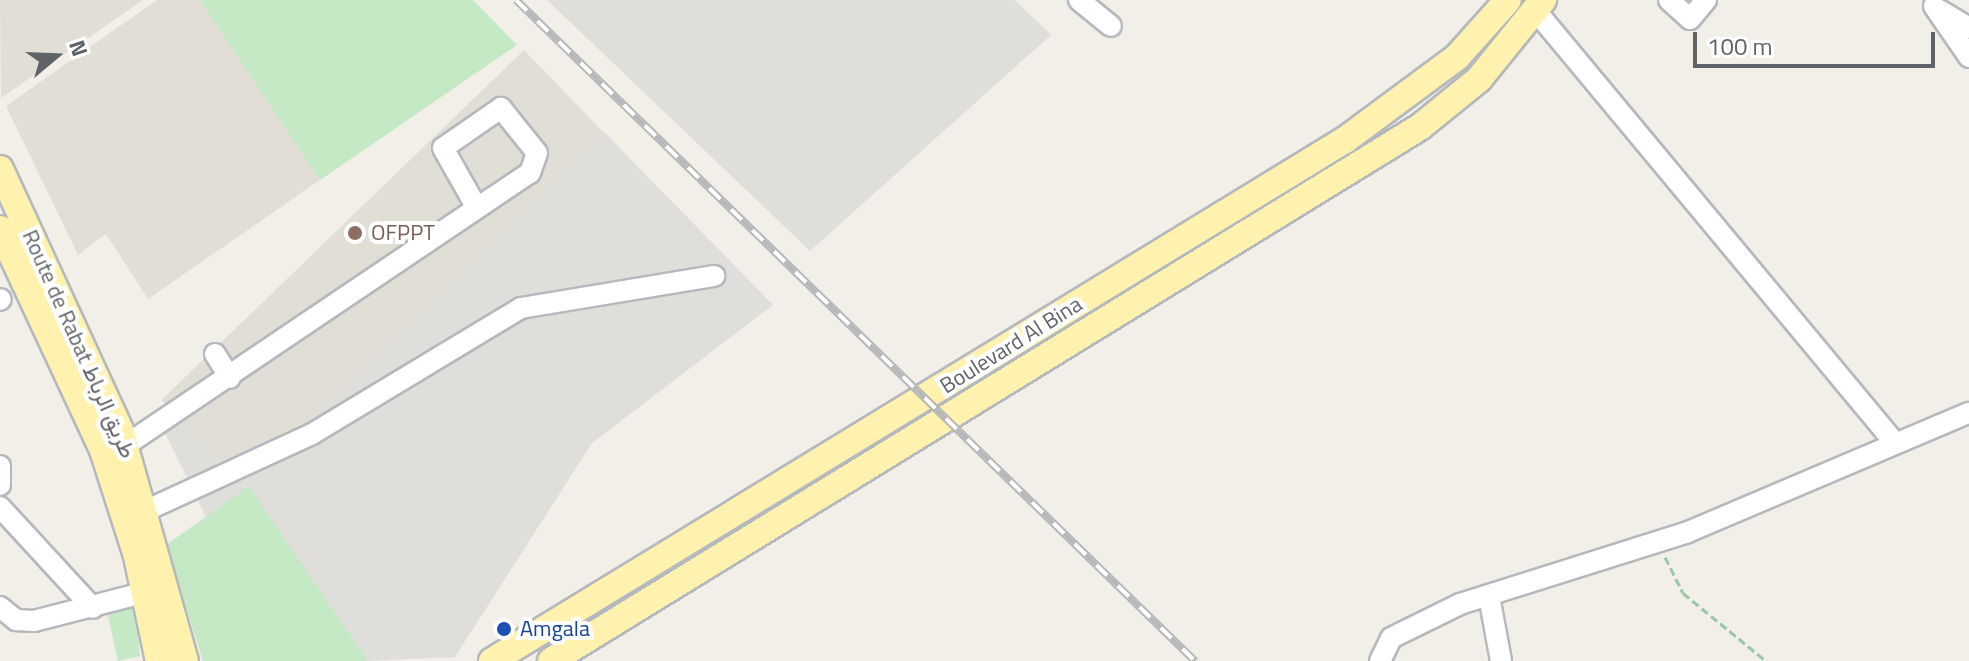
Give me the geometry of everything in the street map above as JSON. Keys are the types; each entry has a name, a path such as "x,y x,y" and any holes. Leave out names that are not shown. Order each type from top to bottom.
{"main road":[{"name":"Boulevard Al Bina","path":"492,661 1345,140 1457,57 1508,0"},
{"name":"Boulevard Al Bina","path":"551,661 1420,127 1479,79 1539,5"},
{"name":"Route de Rabat طريق الرباط","path":"0,169 126,445 146,592 159,661"},
{"name":"Route de Rabat طريق الرباط","path":"0,229 136,513 185,661"}],"street":[{"path":"1079,0 1111,26"},
{"path":"1669,0 1690,19 1706,0"},
{"path":"1929,3 1969,28"},
{"path":"1929,3 1969,57"},
{"path":"1539,5 1895,443"},
{"path":"126,445 230,378 477,208 536,165 534,148 501,108 443,148 477,208"},
{"path":"136,513 301,440 521,308 714,276"},
{"path":"215,354 230,378"},
{"path":"1380,661 1391,638 1489,596 1659,542 1969,413"},
{"path":"0,466 0,485"},
{"path":"0,507 93,608"},
{"path":"1,611 34,621 146,592"},
{"path":"1489,596 1501,661"}],"path":[{"path":"1659,542 1683,593 1766,661"}],"shaded area":[{"path":"0,0 143,0 1,98"},
{"name":"OFPPT","path":"157,0 200,0 320,180 148,299 106,234 78,255 6,106"},
{"path":"547,0 1015,0 1051,35 810,251"},
{"name":"OFPPT","path":"524,50 604,133 241,483 161,400"},
{"path":"604,132 773,305 592,443 455,657 368,661 249,487 206,517 163,429"}],"green space":[{"path":"200,0 473,0 517,45 320,180"},
{"path":"249,486 368,661 203,661 166,545"},
{"path":"135,603 140,656 118,661 107,611"}],"railway":[{"path":"516,0 1195,661"}],"place":[{"name":"OFPPT","path":"355,233"},
{"name":"Amgala","path":"504,629"}]}
